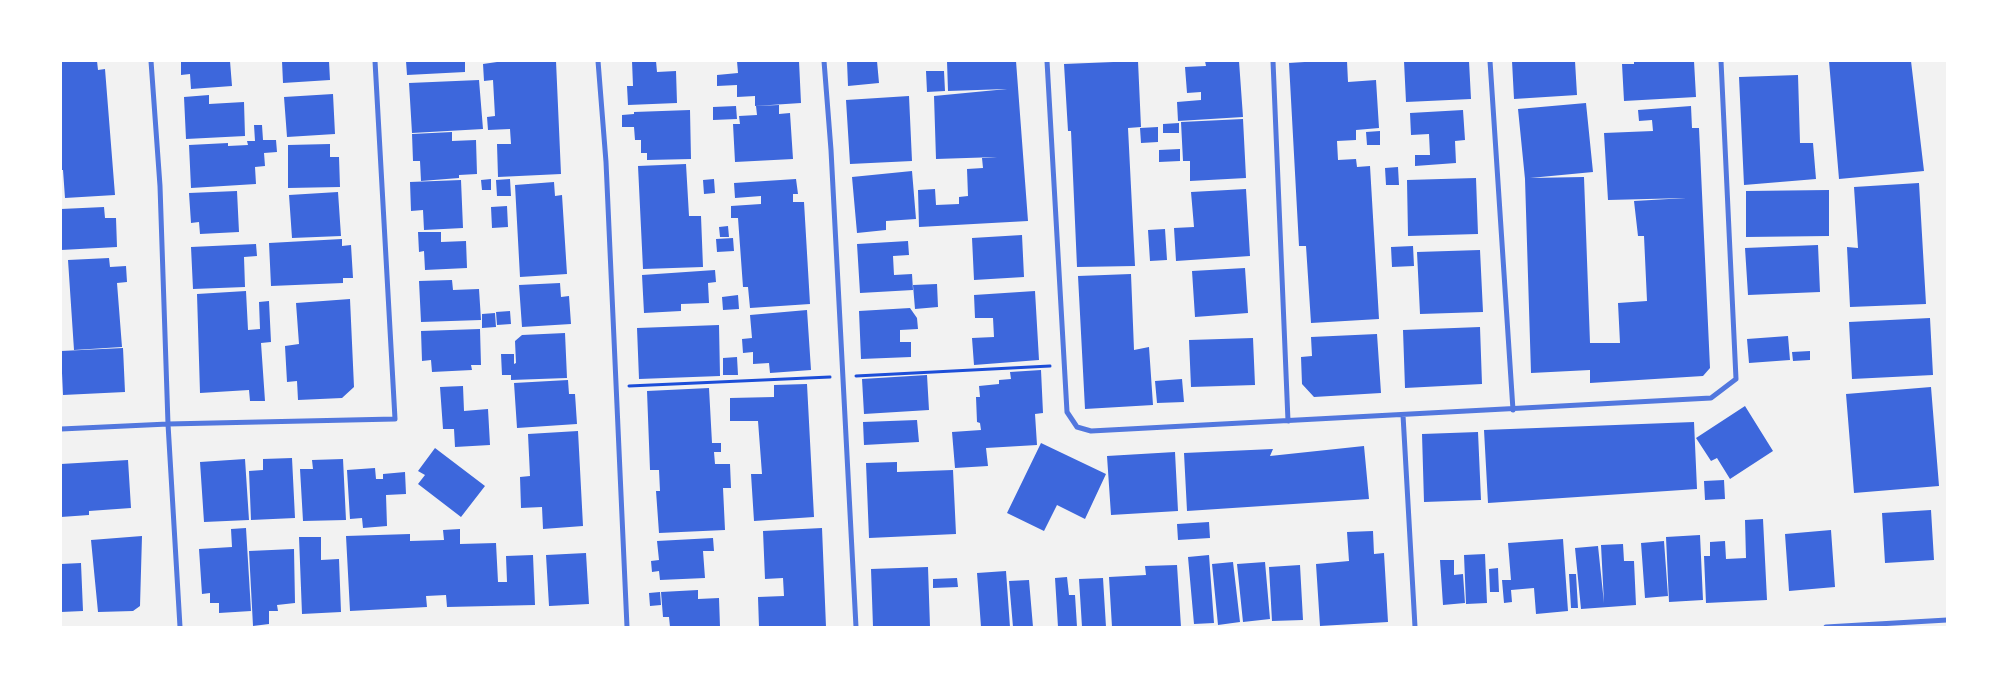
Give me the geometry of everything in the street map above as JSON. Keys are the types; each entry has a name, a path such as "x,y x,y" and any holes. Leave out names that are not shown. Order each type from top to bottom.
{"street":[{"path":"151,61 160,186 168,424 180,627"},
{"path":"61,429 168,424 395,419 375,61"},
{"path":"598,61 606,172 627,627"},
{"path":"824,61 831,150 856,627"},
{"path":"1047,61 1067,412 1073,423 1084,430 1513,410 1711,398 1736,379 1722,61"},
{"path":"1273,61 1288,421"},
{"path":"1490,61 1513,410"},
{"path":"1403,415 1415,627"},
{"path":"1826,627 1947,620"}],"building":[{"path":"61,61 97,61 98,70 105,69 115,195 65,198 63,170 61,170"},
{"path":"181,61 230,61 232,86 191,89 190,74 181,75"},
{"path":"282,61 329,61 330,80 283,83"},
{"path":"406,61 465,61 465,72 407,75"},
{"path":"504,61 556,61 561,174 498,177 497,144 511,144 510,129 488,130 487,117 495,116 493,80 484,81 483,64"},
{"path":"632,61 656,61 657,72 676,71 677,103 628,105 627,86 633,86"},
{"path":"737,61 799,61 801,103 755,106 755,96 737,97 737,85 717,86 717,75 738,73"},
{"path":"847,61 877,61 879,83 848,86"},
{"path":"947,61 1016,61 1028,221 919,227 918,190 935,189 936,205 959,204 959,197 968,196 967,169 983,168 982,158 997,157 936,159 934,96 1007,89 948,91"},
{"path":"1138,61 1141,127 1128,128 1135,266 1077,267 1071,131 1068,131 1064,64"},
{"path":"1205,61 1239,61 1243,117 1178,121 1177,102 1201,100 1201,92 1187,93 1185,67 1206,66"},
{"path":"1347,61 1348,82 1376,80 1379,128 1356,130 1356,140 1337,141 1338,160 1356,159 1357,167 1370,166 1379,319 1311,323 1306,246 1299,246 1289,63"},
{"path":"1404,61 1469,61 1471,99 1406,102"},
{"path":"1512,61 1575,61 1577,95 1514,99"},
{"path":"1634,61 1694,61 1696,97 1624,101 1622,64 1634,64"},
{"path":"1829,61 1911,61 1924,171 1839,179"},
{"path":"926,71 944,71 945,91 927,92"},
{"path":"1798,75 1800,143 1813,143 1816,179 1744,185 1739,77"},
{"path":"479,80 483,129 412,133 409,83"},
{"path":"333,94 335,134 287,137 284,97"},
{"path":"209,95 209,104 244,102 245,136 186,139 184,97"},
{"path":"909,96 912,161 850,164 846,100"},
{"path":"1586,103 1593,172 1530,178 1584,177 1590,343 1620,343 1618,303 1647,301 1644,236 1638,236 1634,201 1686,198 1608,200 1604,133 1653,131 1652,120 1639,121 1638,110 1691,106 1692,128 1699,128 1710,368 1703,376 1590,383 1590,370 1531,373 1525,179 1518,109"},
{"path":"779,105 779,114 790,113 793,159 735,162 733,124 740,124 739,116 757,115 756,106"},
{"path":"736,106 737,119 713,120 713,107"},
{"path":"690,110 691,159 647,160 647,153 641,153 641,140 635,140 634,127 622,127 622,115 634,114 634,112"},
{"path":"1463,110 1465,140 1455,141 1456,163 1415,166 1415,155 1430,155 1429,134 1411,135 1410,113"},
{"path":"1243,119 1246,178 1190,181 1190,161 1183,161 1181,122"},
{"path":"1179,123 1179,133 1163,133 1163,124"},
{"path":"254,125 262,125 263,140 276,140 277,152 264,153 265,166 255,167 256,184 191,188 189,145 228,143 228,146 248,145 247,141 255,141"},
{"path":"1158,127 1158,142 1141,143 1140,128"},
{"path":"1380,131 1380,145 1367,145 1366,132"},
{"path":"452,132 452,141 476,140 477,174 459,175 459,178 421,181 420,161 413,161 412,134"},
{"path":"330,144 330,157 339,157 340,187 288,188 288,145"},
{"path":"1180,149 1180,161 1159,162 1159,150"},
{"path":"686,164 689,216 701,216 703,267 643,269 638,166"},
{"path":"1398,167 1399,185 1386,185 1385,168"},
{"path":"912,171 916,219 886,221 886,230 857,233 852,177"},
{"path":"1476,178 1478,234 1408,236 1407,180"},
{"path":"491,179 491,190 482,190 481,180"},
{"path":"510,179 511,196 497,196 496,180"},
{"path":"714,179 715,193 704,194 703,180"},
{"path":"796,179 798,194 793,194 793,202 804,202 810,304 750,308 748,287 743,287 738,218 731,218 731,206 761,204 761,196 735,198 734,183"},
{"path":"461,180 463,228 424,230 423,210 411,211 410,182"},
{"path":"554,182 555,196 562,195 567,274 520,277 515,185"},
{"path":"1919,183 1926,304 1850,307 1847,247 1858,248 1854,187"},
{"path":"1246,189 1250,256 1176,261 1174,228 1194,227 1191,192"},
{"path":"1829,190 1829,236 1746,237 1746,191"},
{"path":"237,191 239,232 200,234 199,222 191,223 189,193"},
{"path":"338,192 341,236 292,238 289,195"},
{"path":"507,206 508,227 492,228 491,207"},
{"path":"104,207 105,218 116,218 117,247 61,250 61,209"},
{"path":"728,226 729,237 720,237 719,227"},
{"path":"1165,229 1167,260 1150,261 1148,230"},
{"path":"418,232 441,232 441,242 466,241 467,268 425,270 424,251 419,252"},
{"path":"1022,235 1024,277 974,280 972,238"},
{"path":"733,238 734,251 717,252 716,239"},
{"path":"342,239 342,246 351,245 353,278 343,278 343,283 271,286 269,243"},
{"path":"908,241 909,255 893,256 894,275 912,274 913,290 860,293 857,244"},
{"path":"256,244 257,256 244,257 245,287 193,289 191,247"},
{"path":"1818,245 1820,292 1748,295 1745,248"},
{"path":"1413,246 1414,266 1392,267 1391,247"},
{"path":"1480,250 1483,312 1420,314 1417,252"},
{"path":"109,258 110,267 126,266 127,282 117,283 122,347 74,350 68,260"},
{"path":"1245,268 1248,313 1195,317 1192,271"},
{"path":"715,270 716,282 708,283 709,303 681,304 681,311 644,313 642,275"},
{"path":"1131,274 1134,350 1149,347 1153,405 1085,409 1078,276"},
{"path":"452,280 453,290 479,289 481,320 421,322 419,281"},
{"path":"560,283 561,297 569,296 571,324 522,327 519,285"},
{"path":"937,284 938,307 915,309 913,285"},
{"path":"246,291 248,330 260,329 259,302 269,301 271,342 261,343 265,401 250,401 249,390 200,393 197,294"},
{"path":"1035,291 1039,360 974,365 972,338 994,337 993,318 975,318 974,295"},
{"path":"738,295 739,309 723,310 722,297"},
{"path":"350,299 354,387 342,398 298,400 297,381 287,382 285,346 299,344 296,303"},
{"path":"910,308 917,318 918,329 900,330 900,342 911,342 911,357 861,359 859,311"},
{"path":"807,310 811,370 770,373 769,363 753,364 753,352 743,353 742,339 752,338 750,315"},
{"path":"510,311 511,324 497,325 496,312"},
{"path":"495,313 496,327 482,328 482,314"},
{"path":"1930,318 1933,375 1852,379 1849,322"},
{"path":"719,325 720,376 639,379 637,328"},
{"path":"1480,327 1482,384 1405,388 1403,330"},
{"path":"480,329 481,365 471,365 472,370 432,372 431,360 422,361 421,331"},
{"path":"565,333 567,378 511,380 511,375 502,375 501,354 514,354 514,364 516,363 515,341 522,335"},
{"path":"1377,334 1381,393 1314,397 1302,384 1301,357 1312,356 1311,337"},
{"path":"1788,336 1790,360 1749,363 1747,339"},
{"path":"1253,338 1255,385 1191,387 1189,340"},
{"path":"123,348 125,392 63,395 61,351"},
{"path":"1810,351 1810,360 1793,361 1792,352"},
{"path":"737,357 738,375 723,375 723,358"},
{"path":"1041,370 1043,413 1035,414 1037,445 986,448 988,466 955,468 952,432 981,430 980,423 977,422 976,397 980,397 979,386 999,384 999,380 1011,379 1010,372"},
{"path":"927,375 929,410 864,414 862,379"},
{"path":"1182,379 1184,402 1157,403 1155,381"},
{"path":"568,380 569,394 575,394 577,424 517,428 514,383"},
{"path":"807,384 814,517 754,521 751,474 762,474 758,421 730,421 730,398 774,397 774,385"},
{"path":"463,386 464,411 488,409 490,445 455,447 454,429 443,429 440,387"},
{"path":"1931,387 1939,486 1854,493 1846,394"},
{"path":"709,388 712,443 721,443 721,452 714,452 715,464 730,464 731,488 723,488 725,530 659,533 656,491 660,491 659,470 650,470 647,391"},
{"path":"1745,406 1773,451 1730,479 1717,458 1711,461 1696,438"},
{"path":"917,420 919,442 864,445 863,422"},
{"path":"1694,422 1697,489 1488,503 1484,430"},
{"path":"578,431 583,526 543,529 542,507 521,508 520,477 530,476 528,434"},
{"path":"1478,432 1481,500 1424,502 1422,434"},
{"path":"1041,443 1106,474 1085,519 1057,505 1044,531 1007,513"},
{"path":"1364,446 1369,499 1187,511 1184,453 1273,449 1270,456"},
{"path":"435,448 485,486 461,517 418,484 425,475 418,471"},
{"path":"1175,452 1178,511 1111,515 1107,456"},
{"path":"292,458 295,518 251,520 249,471 263,470 263,459"},
{"path":"245,459 249,520 204,522 200,462"},
{"path":"343,459 346,520 303,521 300,469 313,469 312,460"},
{"path":"128,460 131,508 89,511 89,515 61,517 61,464"},
{"path":"897,462 897,472 953,470 956,534 869,538 866,463"},
{"path":"375,468 376,479 383,479 383,474 405,472 406,494 386,495 387,526 363,528 362,518 350,519 347,470"},
{"path":"1724,480 1725,499 1705,500 1704,481"},
{"path":"1931,510 1934,560 1885,563 1882,513"},
{"path":"1763,519 1767,600 1706,603 1704,556 1710,556 1710,542 1725,541 1726,559 1746,558 1745,520"},
{"path":"1209,522 1210,538 1178,540 1177,524"},
{"path":"246,528 251,611 219,613 219,603 210,603 210,593 202,594 199,549 232,547 231,529"},
{"path":"822,528 826,627 759,627 758,597 784,596 783,578 765,579 763,531"},
{"path":"460,529 460,544 496,543 498,582 507,582 506,556 533,555 535,605 447,607 446,595 426,596 427,607 350,611 346,536 410,534 410,541 444,540 443,530"},
{"path":"1831,530 1835,587 1789,591 1785,534"},
{"path":"1373,531 1374,554 1384,553 1388,622 1320,626 1316,564 1349,561 1347,532"},
{"path":"1700,535 1703,600 1669,602 1666,537"},
{"path":"142,536 140,606 133,611 98,612 91,540"},
{"path":"299,537 321,537 321,560 339,559 341,612 302,614"},
{"path":"713,538 714,551 703,551 705,578 660,580 659,571 652,572 651,561 659,560 657,541"},
{"path":"1563,539 1568,611 1536,614 1534,588 1511,590 1512,602 1504,603 1502,580 1511,580 1508,543"},
{"path":"1664,541 1668,596 1645,598 1641,543"},
{"path":"1623,544 1624,561 1634,561 1636,605 1581,609 1575,548 1598,546 1604,603 1601,545"},
{"path":"294,549 295,603 277,605 278,611 269,611 269,624 253,626 249,551"},
{"path":"586,553 589,604 549,606 546,555"},
{"path":"1485,554 1487,603 1466,604 1464,555"},
{"path":"1209,555 1214,623 1194,624 1188,557"},
{"path":"1440,560 1454,560 1454,575 1463,574 1465,603 1443,605"},
{"path":"1233,562 1240,622 1218,625 1212,564"},
{"path":"1265,562 1270,619 1243,622 1237,564"},
{"path":"81,563 83,611 61,612 61,564"},
{"path":"1177,565 1181,627 1112,627 1109,577 1146,575 1145,566"},
{"path":"1300,565 1303,620 1272,621 1269,567"},
{"path":"928,567 930,627 873,627 871,569"},
{"path":"1498,568 1499,592 1490,592 1489,569"},
{"path":"1006,571 1010,627 981,627 977,573"},
{"path":"1569,574 1576,574 1578,608 1571,608"},
{"path":"1067,577 1069,595 1075,595 1077,627 1058,627 1055,578"},
{"path":"957,578 958,587 933,588 933,579"},
{"path":"1103,578 1106,627 1082,627 1079,579"},
{"path":"1029,580 1033,627 1013,627 1009,581"},
{"path":"698,590 698,599 719,598 720,627 670,627 669,617 663,617 661,592"},
{"path":"660,592 661,605 650,606 649,593"}]}
